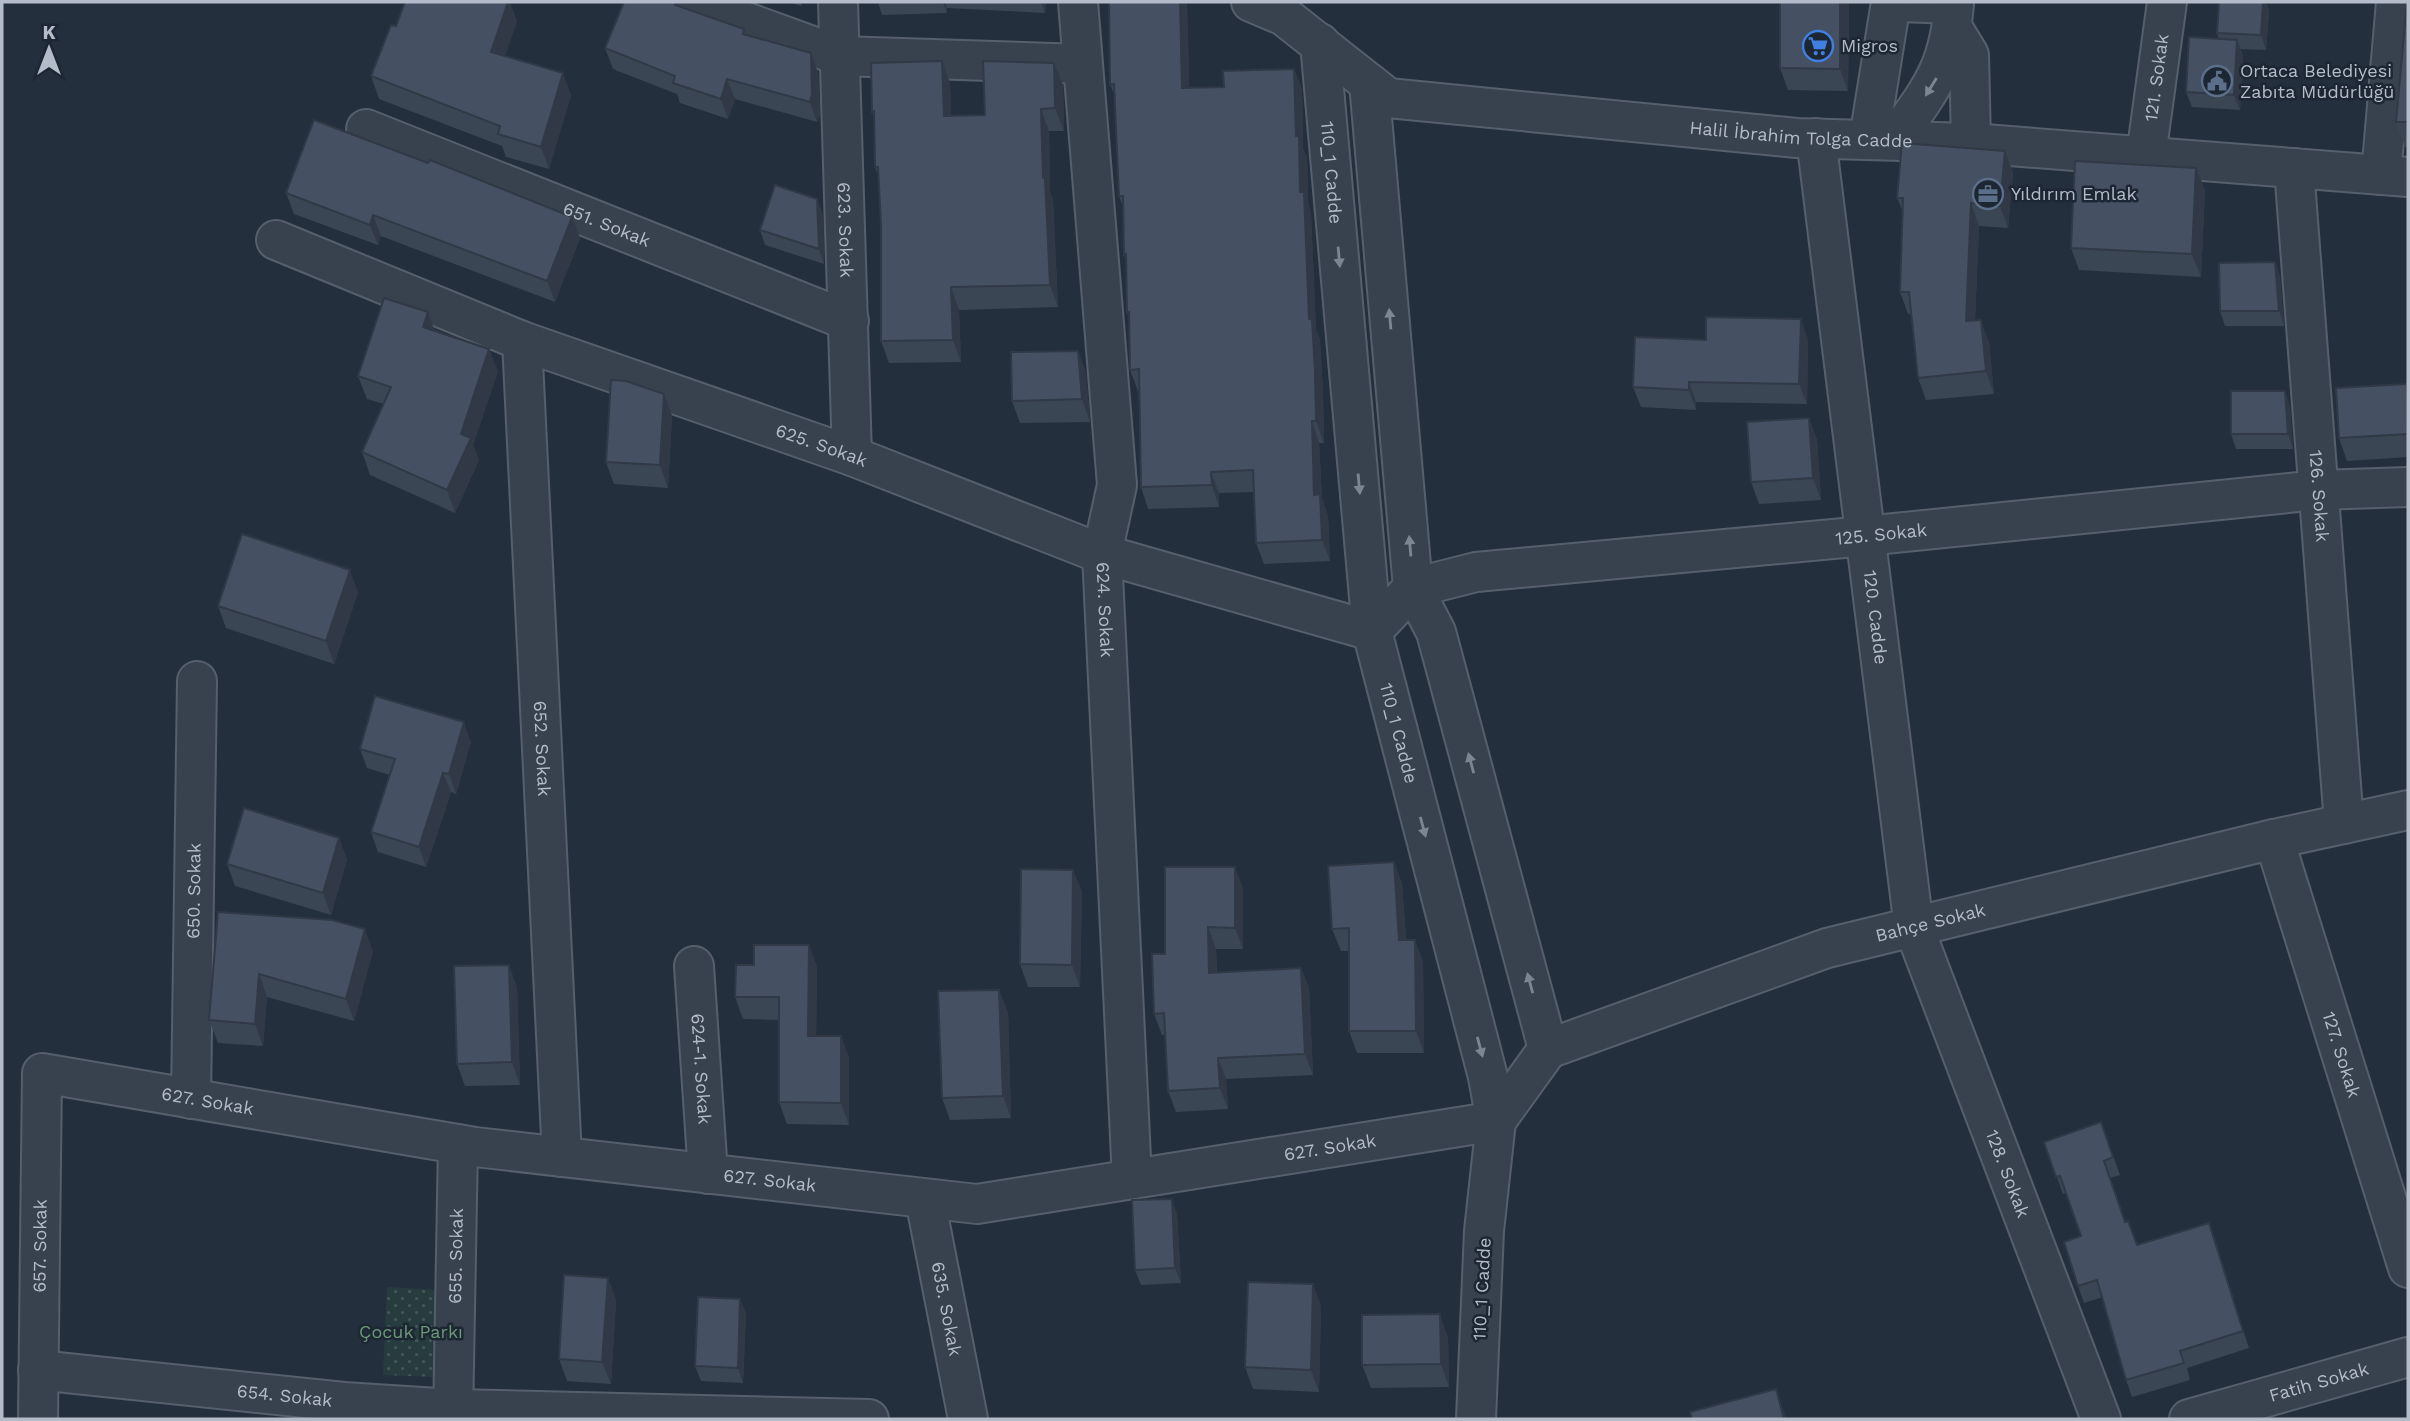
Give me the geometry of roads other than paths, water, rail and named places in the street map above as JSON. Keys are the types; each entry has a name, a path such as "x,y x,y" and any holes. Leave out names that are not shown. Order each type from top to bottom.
{"street":[{"path":"691,2 840,56 1082,64"},
{"name":"623. Sokak","path":"838,2 852,456"},
{"name":"624. Sokak","path":"1077,2 1117,485 1102,554 1132,1179"},
{"name":"Halil İbrahim Tolga Cadde","path":"1251,2 1284,16 1388,98 1816,138 1971,142 2401,177"},
{"path":"1882,140 1891,2"},
{"path":"1900,2 1953,11"},
{"name":"121. Sokak","path":"2146,156 2166,2"},
{"path":"2396,2 2401,177"},
{"path":"1882,140 1931,88 1942,68 1953,11"},
{"path":"1953,11 1969,55 1971,142"},
{"name":"110_1 Cadde","path":"1320,43 1372,631 1488,1077 1496,1121 1484,1231 1476,1419"},
{"path":"1369,83 1413,588 1436,632 1548,1049 1496,1121"},
{"name":"651. Sokak","path":"366,129 849,321"},
{"name":"120. Cadde","path":"1816,138 1914,928"},
{"name":"126. Sokak","path":"2294,168 2344,824"},
{"name":"625. Sokak","path":"276,240 522,341 852,456 1102,554 1372,631"},
{"name":"652. Sokak","path":"522,341 562,1157"},
{"name":"125. Sokak","path":"1413,588 1476,572 2318,490 2408,487"},
{"path":"1372,631 1413,588"},
{"name":"650. Sokak","path":"191,1099 197,681"},
{"name":"Bahçe Sokak","path":"1548,1049 1827,948 2274,839 2408,810"},
{"name":"127. Sokak","path":"2274,839 2408,1268"},
{"name":"128. Sokak","path":"1914,928 2101,1419"},
{"name":"624-1. Sokak","path":"694,966 708,1174"},
{"name":"627. Sokak","path":"42,1073 458,1144 976,1204 1496,1121"},
{"name":"657. Sokak","path":"38,1419 42,1073"},
{"name":"655. Sokak","path":"453,1414 458,1144"},
{"name":"635. Sokak","path":"925,1199 968,1419"},
{"name":"Fatih Sokak","path":"2204,1417 2408,1357"},
{"name":"654. Sokak","path":"38,1370 344,1411 869,1419"}],"place":[{"name":"Migros","path":"1818,46"},
{"name":"Ortaca Belediyesi Zabıta Müdürlüğü","path":"2217,81"},
{"name":"Yıldırım Emlak","path":"1988,194"}],"park label":[{"name":"Çocuk Parkı","path":"411,1332"}]}
